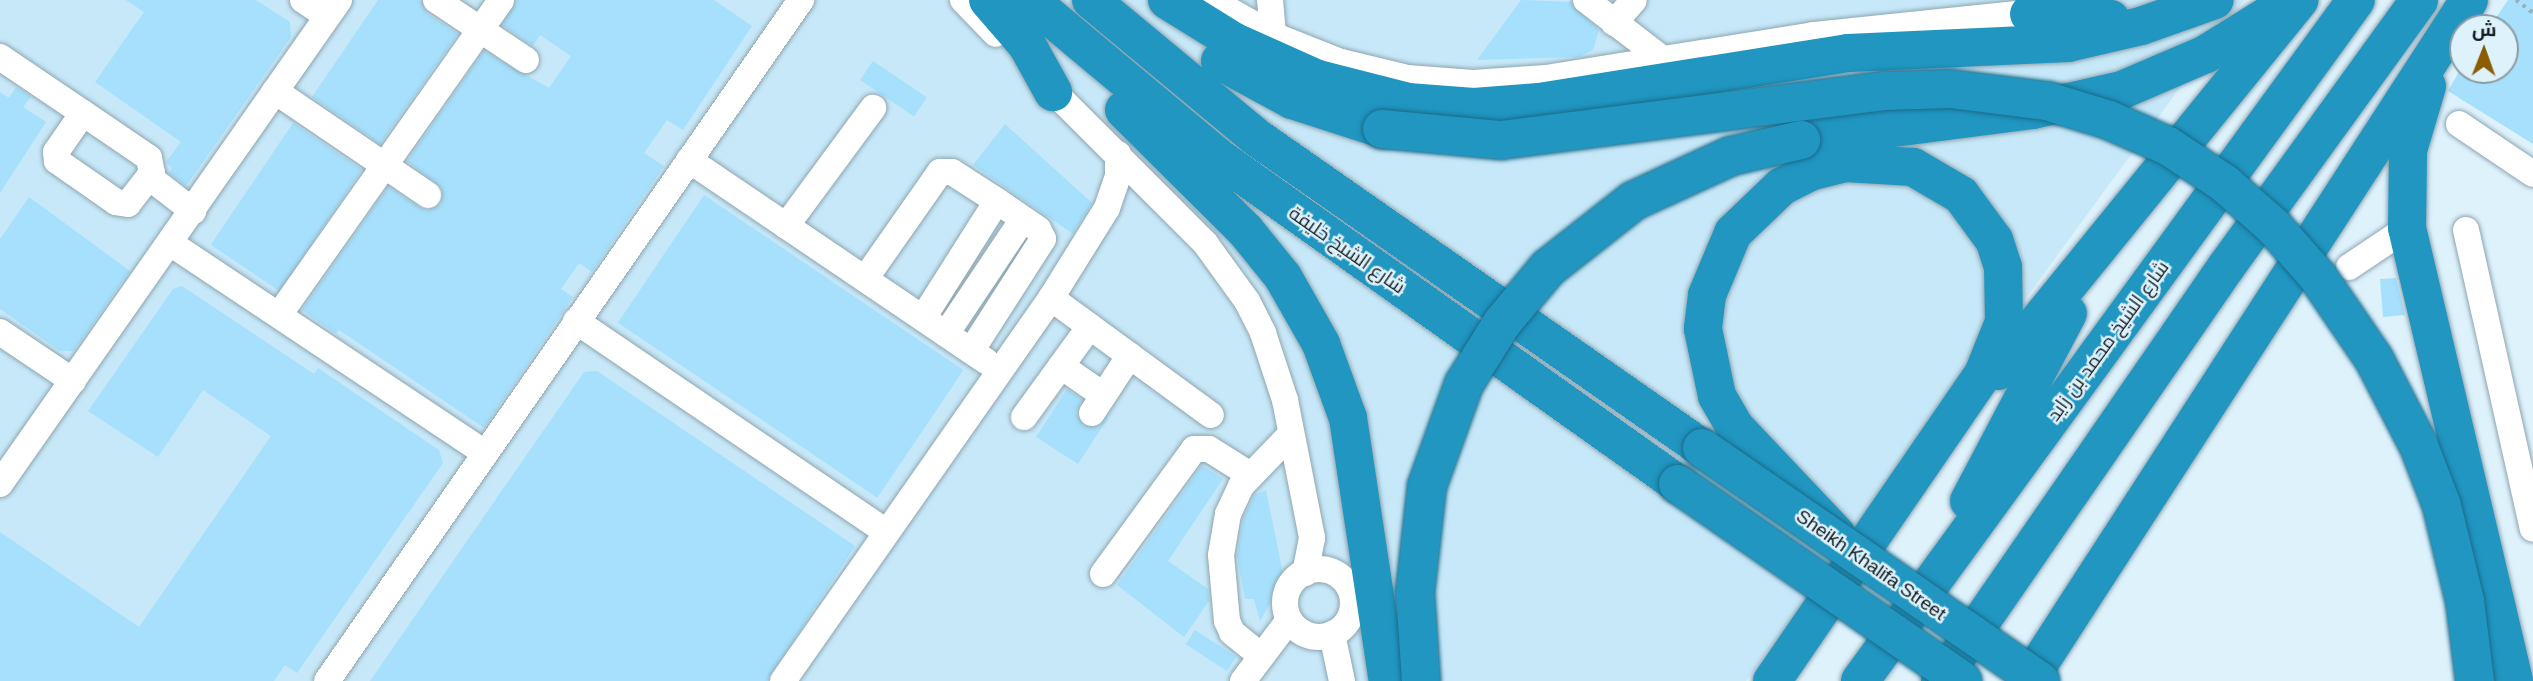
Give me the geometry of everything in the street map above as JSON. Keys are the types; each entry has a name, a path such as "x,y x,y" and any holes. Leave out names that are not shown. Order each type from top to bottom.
{"highway":[{"path":"988,0 1027,45 1053,92"},
{"name":"شارع الشيخ خليفة","path":"1030,0 1219,158 1678,484 1962,681"},
{"name":"شارع الشيخ خليفة","path":"1091,0 1256,138 1702,448"},
{"path":"1142,0 1209,54 1249,79 1314,108 1382,129 1434,137 1501,140 1885,91 1950,89 2047,101 2109,120 2168,146 2224,183 2274,227 2318,277 2374,359 2419,446 2442,506 2465,601 2475,681"},
{"path":"1167,0 1233,41 1318,79 1408,102 1474,107 1539,102 1847,53 2068,43 2176,15 2215,0"},
{"path":"1421,681 1416,557 1427,486 1464,384 1502,323 1548,268 1633,201 1731,156 1801,139 2033,110 2122,90 2206,54 2290,0"},
{"path":"1903,490 2300,0"},
{"name":"شارع الشيخ محمد بن زايد","path":"1860,681 2356,0"},
{"path":"1940,681 2226,267 2419,0"},
{"path":"2028,681 2469,0"},
{"path":"2029,14 2102,19 2176,15"},
{"path":"1071,36 1087,72 1245,230 1283,277 1321,344 1348,418 1388,681"},
{"path":"2444,36 2408,150 2407,228 2514,681"},
{"path":"1772,681 1996,349 2007,294 1994,240 1980,216 1961,195 1913,167 1879,161 1845,163 1802,176 1755,207 1733,233 1717,263 1707,295 1703,329 1707,363 1734,426 1807,498 1846,548"},
{"path":"1936,575 2019,400 2143,197"},
{"name":"Sheikh Khalifa Street","path":"1702,448 2039,681"}],"street":[{"path":"0,484 333,8 303,0"},
{"path":"436,0 526,60"},
{"path":"279,315 501,0"},
{"path":"327,681 801,0"},
{"path":"963,0 1205,243 1247,301 1275,366 1312,538 1305,573 1286,593 1289,620 1308,635 1332,634 1352,612 1350,590 1327,571 1305,573"},
{"path":"1269,0 1273,35"},
{"path":"1586,0 1660,57"},
{"path":"1614,67 1617,26 1634,0"},
{"path":"1226,2 1273,35 1377,73 1441,82 1509,81 1849,30 2029,14 2088,0"},
{"path":"0,57 83,113 149,158 153,169 131,202 120,204 60,164 56,152 83,113"},
{"path":"275,91 428,195"},
{"path":"786,226 873,108"},
{"path":"2459,124 2533,174"},
{"path":"783,681 884,530 1051,298 1107,208 1118,176 1118,154"},
{"path":"689,160 999,370"},
{"path":"865,279 940,172 952,172 997,201 1041,232 1042,243 971,351"},
{"path":"149,177 193,211"},
{"path":"1107,208 1133,199 1161,198"},
{"path":"923,318 997,201"},
{"path":"946,334 1023,219"},
{"path":"2349,267 2407,228"},
{"path":"2466,230 2529,491 2533,528"},
{"path":"170,243 485,453"},
{"path":"1051,298 1211,415"},
{"path":"576,321 884,530"},
{"path":"1024,417 1090,326"},
{"path":"0,332 73,381"},
{"path":"1061,366 1097,404 1130,355"},
{"path":"1260,655 1232,632 1221,591 1221,555 1228,514 1249,474 1290,436"},
{"path":"1103,574 1194,449 1209,449 1249,474"},
{"path":"1243,681 1289,620"},
{"path":"1332,634 1342,681"}],"path":[{"path":"2516,0 2533,13"}],"shaded area":[{"path":"0,0 2244,0 1746,681 0,681"}],"building":[{"path":"126,0 256,0 290,22 291,37 186,186 169,173 172,168 166,162 181,142 95,82 144,12"},
{"path":"378,0 420,0 427,13 458,34 380,144 312,97"},
{"path":"517,0 714,0 752,26 683,130 667,120 644,153 664,166 592,272 579,263 561,289 573,297 484,428 339,330 336,334 302,310 388,187 426,211 441,204 442,188 407,161 484,51 549,88 571,56 540,35 533,46 502,25"},
{"path":"1521,0 1571,2 1599,30 1593,50 1579,57 1477,60"},
{"path":"2508,0 2533,0 2533,144 2448,91 2452,84 2519,84 2519,14 2498,14"},
{"path":"873,61 927,97 914,116 860,80"},
{"path":"16,87 31,97 23,107 46,122 0,193 0,92 9,98"},
{"path":"293,123 362,169 280,291 211,245"},
{"path":"1005,124 1092,203 1073,234 973,165"},
{"path":"704,195 963,370 877,498 618,323"},
{"path":"29,197 130,271 74,351 60,351 0,309 0,239"},
{"path":"2396,278 2405,315 2383,317 2380,279"},
{"path":"182,286 314,374 318,368 439,450 443,463 297,673 285,665 274,681 0,681 0,532 139,627 271,436 203,390 158,457 88,411 173,289"},
{"path":"597,371 855,546 767,681 370,681 584,372"},
{"path":"1067,389 1082,400 1076,413 1084,426 1098,427 1110,415 1078,464 1036,437"},
{"path":"1202,465 1223,479 1168,561 1208,589 1209,601 1184,637 1117,585"},
{"path":"1266,490 1286,588 1278,590 1260,621 1254,599 1245,599 1237,556 1243,519 1254,495"},
{"path":"1195,630 1236,657 1227,671 1186,644"}]}
